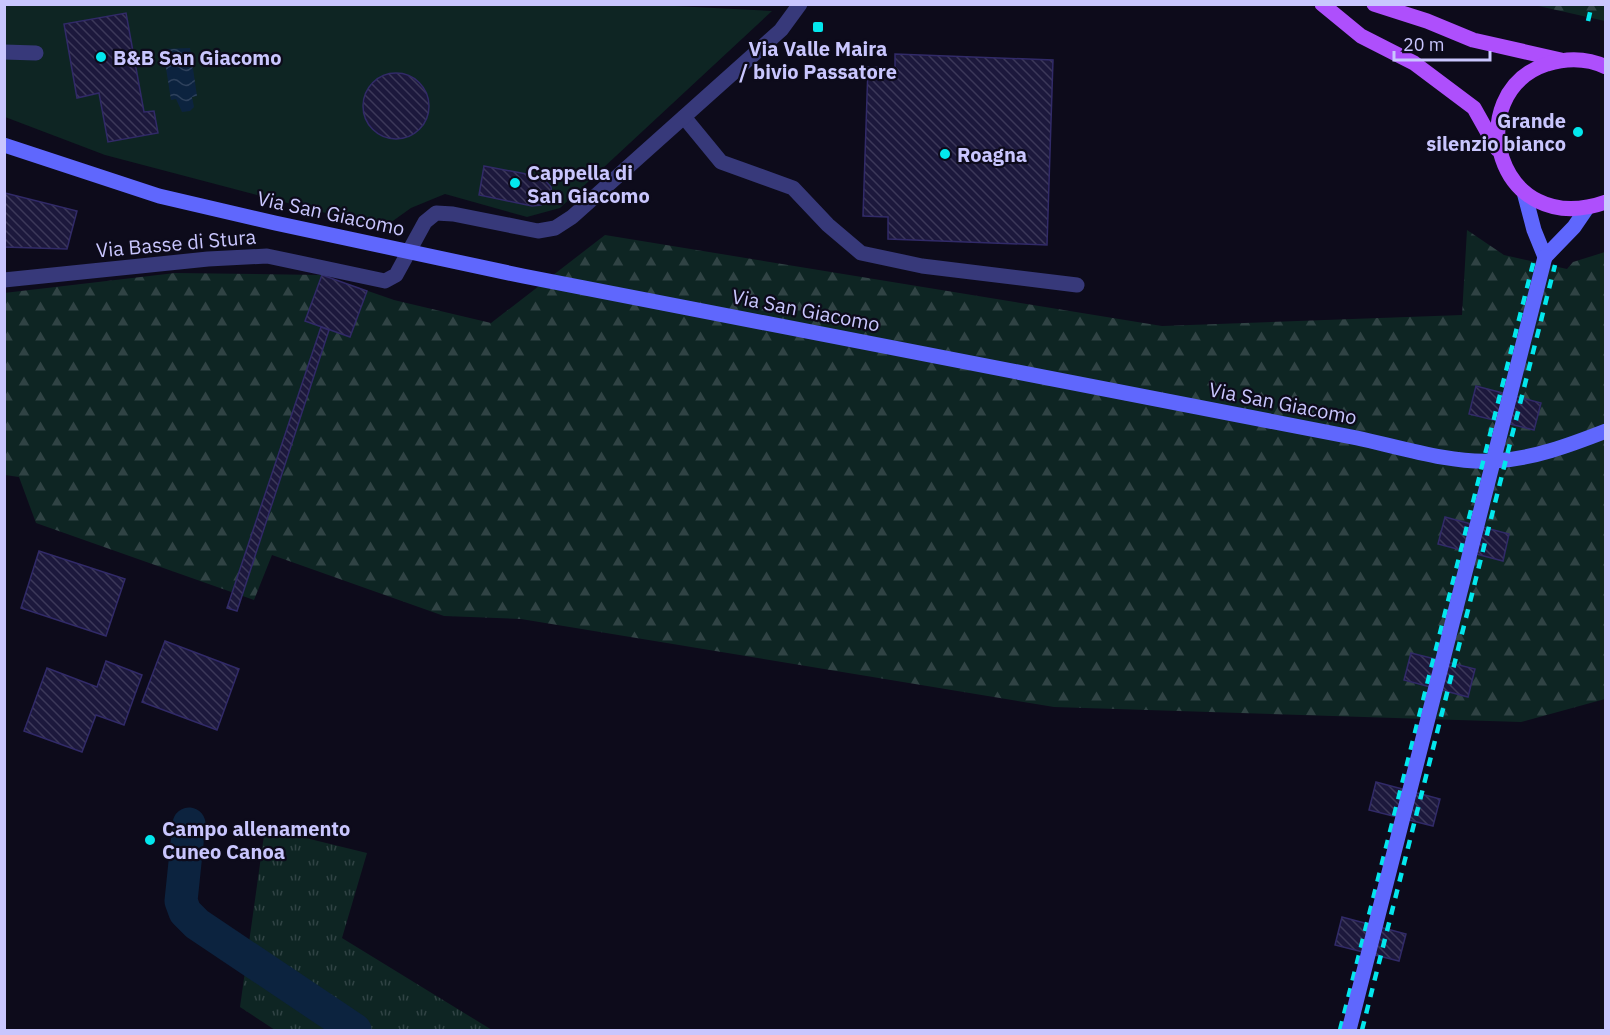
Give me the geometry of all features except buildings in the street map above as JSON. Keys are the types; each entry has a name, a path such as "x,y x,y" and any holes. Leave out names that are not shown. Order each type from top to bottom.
{"main road":[{"path":"1322,4 1361,36 1414,63 1474,108 1509,174 1524,192 1542,204 1564,209 1587,208 1605,202"},
{"path":"1374,4 1473,40 1561,60 1582,60 1605,67"},
{"path":"1500,154 1497,129 1503,104 1517,83 1537,68 1561,60"},
{"name":"Via San Giacomo","path":"4,145 159,196 410,252 1357,438 1448,458 1494,461 1560,449 1605,431"},
{"path":"1524,192 1534,230 1545,257"},
{"path":"1349,1030 1545,257 1574,227 1587,208"}],"street":[{"name":"Via Basse di Stura","path":"4,280 267,256 385,281 396,275 425,222 436,213 453,214 538,231 555,228 572,217 781,30 800,4"},
{"path":"4,52 36,52"},
{"path":"684,117 721,162 793,188 828,225 861,253 922,266 1077,285"}],"green space":[{"path":"636,4 772,11 560,208 527,217 445,194 411,208 383,228 105,155 5,117 4,5"},
{"path":"1534,5 1605,5 1605,21"},
{"path":"1467,230 1504,255 1567,269 1573,262 1605,252 1605,699 1521,722 1054,707 521,619 444,616 272,555 254,600 36,523 19,477 5,475 4,293 175,273 322,275 394,300 491,323 605,235 1162,326 1462,315"},
{"path":"265,828 367,853 342,938 492,1030 275,1030 240,1007"}],"water":[{"path":"190,48 197,96 192,97 194,107 190,111 182,112 176,99 171,100 163,49"}],"waterway":[{"path":"189,824 181,901 185,912 197,924 355,1030"}],"railway":[{"path":"1588,21 1592,4"},
{"path":"1340,1030 1534,260"},
{"path":"1362,1030 1555,265"}],"place":[{"name":"Via Valle Maira / bivio Passatore","path":"818,27"},
{"name":"B&B San Giacomo","path":"101,57"},
{"name":"Grande silenzio bianco","path":"1578,132"},
{"name":"Roagna","path":"945,154"},
{"name":"Cappella di San Giacomo","path":"515,183"},
{"name":"Campo allenamento Cuneo Canoa","path":"150,840"}]}
